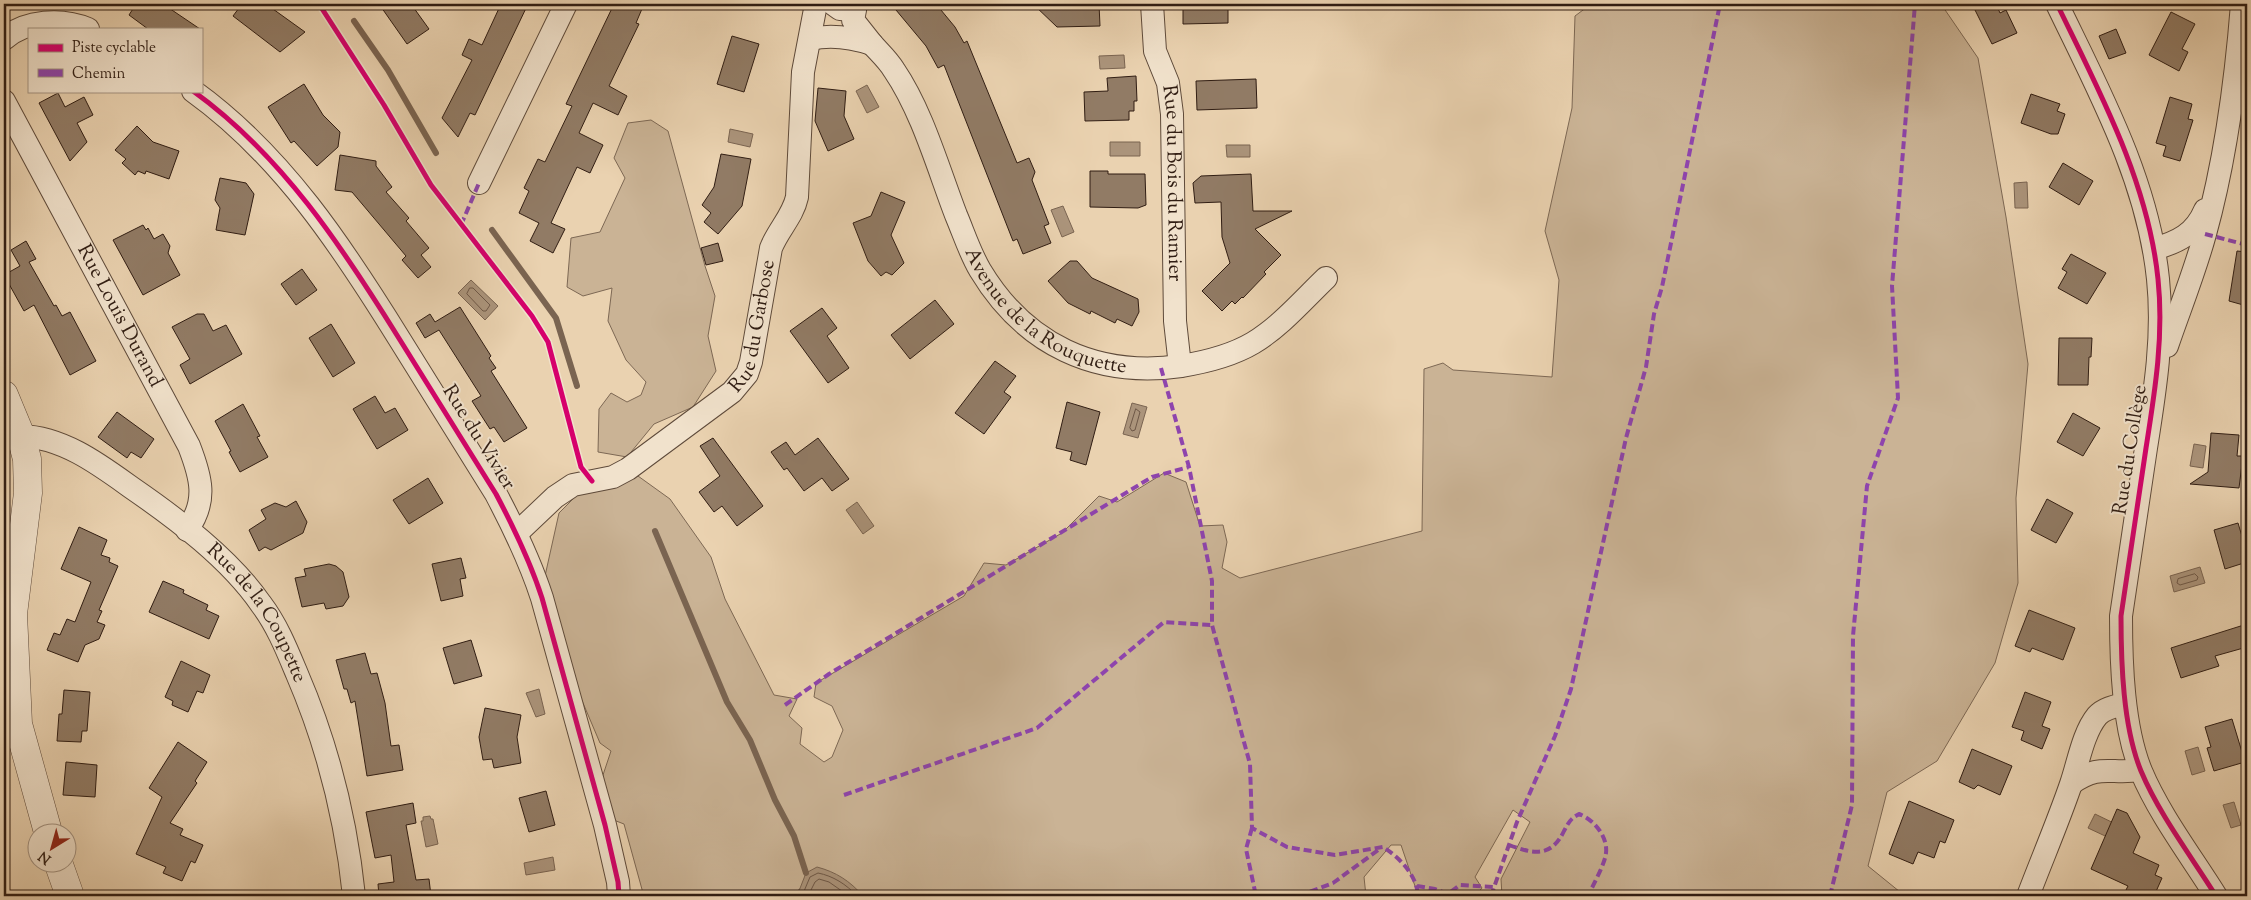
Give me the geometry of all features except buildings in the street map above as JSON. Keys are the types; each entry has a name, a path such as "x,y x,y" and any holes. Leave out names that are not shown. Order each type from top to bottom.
{"street":[{"path":"479,183 566,4"},
{"name":"Rue du Garbose","path":"517,533 556,497 573,485 613,477 628,469 732,392 747,374 751,362 771,248 776,234 794,209 797,197 804,72 816,4"},
{"name":"Avenue de la Rouquette","path":"833,4 840,9 855,10 853,20 894,69 904,87 916,111 968,245 980,270 1011,311 1029,327 1072,354 1095,363 1137,369 1205,362 1232,353 1253,343 1273,328 1326,278"},
{"name":"Rue du Bois du Ramier","path":"1152,4 1155,51 1168,83 1172,114 1175,321 1180,366"},
{"name":"Rue du Collège","path":"2057,4 2124,147 2143,202 2154,249 2162,319 2158,372 2121,616 2125,704 2140,770 2153,796 2216,896"},
{"path":"2158,372 2198,257 2218,182 2230,120 2242,4"},
{"path":"4,39 10,34 34,24 66,23 84,28"},
{"path":"810,39 837,36 855,38 872,44"},
{"name":"Rue du Vivier","path":"194,92 250,139 305,201 349,258 496,494 517,533 542,598 606,825 618,882 619,896"},
{"name":"Rue Louis Durand","path":"6,104 189,446 199,479 201,501 188,530"},
{"path":"2154,249 2181,240 2194,230 2218,182"},
{"path":"2158,278 2181,272 2198,257"},
{"path":"4,394 22,436 27,459 28,493 13,614 18,724 45,822"},
{"name":"Rue de la Coupette","path":"22,436 35,436 64,446 101,466 150,500 188,530 245,583 272,619 285,645 325,743 340,804 354,896"},
{"path":"2028,896 2072,783 2079,753 2098,716 2111,707 2125,704"},
{"path":"2072,783 2086,773 2106,770 2130,772 2140,770"},
{"path":"62,872 70,896"}],"shaded area":[{"path":"1591,4 1941,4 1978,58 2006,217 2028,364 2016,498 2018,583 1995,663 1937,761 1887,792 1868,866 1905,896 1502,896 1501,879 1530,822 1513,810 1475,877 1482,888 1475,896 1418,895 1401,845 1391,845 1364,877 1366,896 852,896 799,889 797,896 641,896 643,893 624,824 611,819 603,775 611,751 600,743 580,696 545,576 559,513 578,494 614,486 638,476 670,499 711,557 725,599 774,695 797,699 789,716 802,728 800,744 824,762 832,757 843,730 832,706 814,697 816,683 964,596 984,563 1006,565 1062,533 1099,496 1117,502 1164,473 1186,482 1200,526 1223,525 1227,542 1222,568 1240,578 1422,531 1424,369 1443,363 1453,370 1552,377 1559,280 1545,231 1572,108 1575,16"},
{"path":"651,120 668,131 715,296 708,336 716,371 693,407 654,424 627,457 598,452 599,409 611,393 627,402 641,395 646,382 626,360 608,321 612,288 583,296 567,287 571,238 600,232 625,178 614,158 628,123"}],"water":[{"path":"1124,55 1125,68 1100,69 1099,56"},
{"path":"867,85 879,107 867,113 856,91"},
{"path":"730,129 753,134 750,147 728,142"},
{"path":"1110,142 1140,142 1140,156 1110,156"},
{"path":"1226,145 1250,145 1250,157 1227,157"},
{"path":"2027,182 2028,208 2015,208 2014,183"},
{"path":"1063,206 1074,232 1062,237 1051,210"},
{"path":"471,280 498,306 485,320 458,293"},
{"path":"1132,403 1147,407 1138,438 1123,434"},
{"path":"2194,444 2206,446 2203,468 2190,466"},
{"path":"857,502 874,526 863,534 846,510"},
{"path":"2200,567 2205,583 2174,592 2170,576"},
{"path":"539,689 545,714 536,717 526,693"},
{"path":"2198,747 2205,771 2192,775 2185,751"},
{"path":"2234,802 2241,825 2231,828 2223,805"},
{"path":"2095,814 2124,828 2118,842 2088,828"},
{"path":"430,816 433,819 438,844 426,847 421,821 423,821 423,817"},
{"path":"553,857 555,870 526,875 524,863"},
{"path":"817,867 842,878 863,896 797,896 806,873"}],"waterway":[{"path":"354,21 388,70 436,153"},
{"path":"492,230 556,318 577,386"},
{"path":"655,531 727,702 750,740 775,800 794,836 806,873"}],"marked path":[{"path":"1491,896 1517,822 1555,736 1571,689 1626,438 1646,367 1654,314 1662,287 1720,4"},
{"path":"1830,896 1852,805 1853,636 1867,486 1898,398 1892,286 1915,4"},
{"path":"461,225 479,183"},
{"path":"2205,234 2247,245"},
{"path":"1161,368 1189,467 1212,581 1212,625 1250,764 1252,828 1287,847 1335,855 1383,847 1406,867 1417,888 1418,896"},
{"path":"785,705 829,674 1152,477 1189,467"},
{"path":"844,795 1037,728 1164,622 1212,625"},
{"path":"1509,845 1534,852 1547,850 1559,840 1572,819 1579,814 1584,816 1598,829 1605,840 1606,847 1603,863 1588,896"},
{"path":"1252,828 1246,849 1256,896"},
{"path":"1299,896 1333,883 1381,848"},
{"path":"1417,886 1435,889 1448,894 1460,885 1494,887"}],"cycle path":[{"path":"319,4 384,105 431,185 532,316 548,342 581,467 592,481"},
{"path":"2057,4 2105,103 2133,172 2153,243 2158,279 2160,321 2155,385 2121,616 2124,695 2130,735 2148,787 2176,835 2216,896"},
{"path":"194,92 225,116 255,144 283,174 333,238 356,271 496,494 521,545 542,598 605,825 618,882 619,896"}]}
